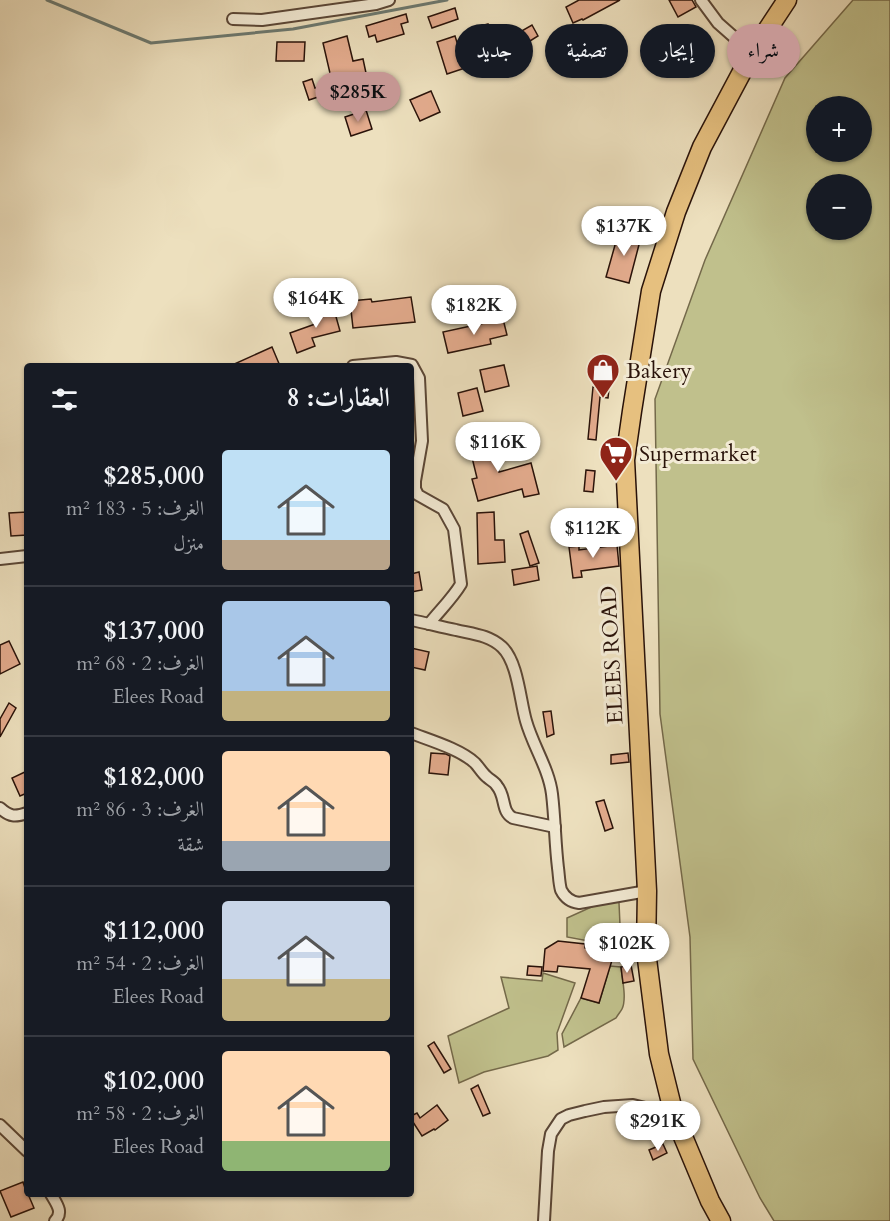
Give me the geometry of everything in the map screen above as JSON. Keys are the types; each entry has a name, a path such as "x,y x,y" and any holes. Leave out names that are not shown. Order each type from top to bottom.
{"highway":[{"name":"ELEES ROAD","path":"771,24 787,0"},
{"name":"ELEES ROAD","path":"721,1221 710,1201 674,1114 659,1054 652,1002 646,951 647,891 626,460 651,291 665,243 702,147 739,78"}],"street":[{"path":"233,19 262,20 376,4 389,0"},
{"path":"701,0 717,23 727,32"},
{"path":"414,369 419,378 422,441 415,489 417,495 443,509 454,529 461,584 448,604 429,624"},
{"path":"0,559 24,556"},
{"path":"414,621 479,634 494,640 505,649 510,658 520,689 526,720 550,780 556,854 560,888 563,894 568,899 579,903 647,891"},
{"path":"414,734 455,750 475,762 485,776 497,785 509,816 555,827"},
{"path":"0,808 7,814 18,816 24,814"},
{"path":"544,1221 548,1151 551,1134 561,1119 604,1107 633,1105 674,1114"},
{"path":"0,1125 24,1148"},
{"path":"53,1197 60,1211 55,1221"}],"green space":[{"path":"853,0 890,0 890,1221 774,1221 760,1198 693,1059 690,937 660,714 655,399 705,260 785,78 800,78 800,61"},
{"path":"615,900 619,903 621,947 567,937 567,918 598,904"},
{"path":"610,966 621,967 624,994 622,1009 616,1018 564,1047 562,1034 581,998 599,1003"},
{"path":"543,973 575,983 557,1033 558,1050 548,1056 484,1072 459,1083 448,1036 509,1008 501,977 542,981"}],"building":[{"path":"579,0 620,0 573,23 566,7"},
{"path":"669,0 692,0 696,7 678,17"},
{"path":"455,8 458,19 432,28 428,17"},
{"path":"406,14 408,22 401,24 404,34 377,42 375,35 369,37 366,26"},
{"path":"533,27 538,36 533,39"},
{"path":"347,36 353,61 363,59 366,73 332,82 323,43"},
{"path":"455,36 455,71 447,74 437,42"},
{"path":"277,42 305,42 304,61 276,61"},
{"path":"312,79 315,88 340,82 344,100 323,105 321,96 309,100 303,82"},
{"path":"431,91 440,112 420,121 410,100"},
{"path":"366,110 372,129 351,136 345,117"},
{"path":"619,231 641,237 629,283 606,277"},
{"path":"323,280 325,288 304,294 302,286"},
{"path":"411,297 415,322 353,328 350,301 371,299 372,302"},
{"path":"333,306 340,331 312,338 315,346 297,353 290,333 318,323 314,310"},
{"path":"503,319 507,335 490,339 491,344 448,353 443,332"},
{"path":"272,347 279,363 237,363"},
{"path":"504,365 509,386 485,392 480,370"},
{"path":"593,387 609,389 608,398 600,397 596,440 588,439"},
{"path":"477,388 483,411 463,416 458,393"},
{"path":"490,435 499,472 531,463 539,494 524,497 522,489 478,501 472,479 477,478 468,441"},
{"path":"586,470 595,471 593,492 584,491"},
{"path":"24,512 24,535 11,536 9,513"},
{"path":"494,512 495,540 504,540 505,562 478,564 477,513"},
{"path":"528,531 539,563 530,566 520,534"},
{"path":"617,545 619,566 581,571 582,577 573,578 569,547 579,546 579,550"},
{"path":"537,566 539,580 514,585 512,570"},
{"path":"419,572 422,590 414,591 414,573"},
{"path":"9,641 20,664 0,674 0,645"},
{"path":"414,649 429,652 425,670 414,668"},
{"path":"9,703 16,708 0,737 0,719"},
{"path":"551,711 554,734 547,737 543,712"},
{"path":"431,753 450,756 448,775 429,773"},
{"path":"628,753 629,762 611,764 611,755"},
{"path":"24,772 24,794 20,796 12,778"},
{"path":"604,800 613,828 605,831 596,802"},
{"path":"558,941 585,944 585,948 613,957 599,1003 581,998 590,969 558,966 557,972 543,971 545,949"},
{"path":"631,965 634,981 623,983 621,967"},
{"path":"528,966 542,967 541,976 527,975"},
{"path":"434,1042 451,1069 444,1073 428,1046"},
{"path":"478,1085 490,1113 483,1116 471,1089"},
{"path":"437,1105 448,1120 422,1136 414,1124 414,1114 417,1113 420,1118"},
{"path":"663,1144 667,1153 653,1160 649,1150"},
{"path":"23,1182 24,1197 29,1197 34,1208 11,1217 0,1191"}],"waterway":[{"path":"47,0 151,43 293,29 447,0"}],"place":[{"name":"Bakery","path":"603,399"},
{"name":"Supermarket","path":"616,482"}]}
